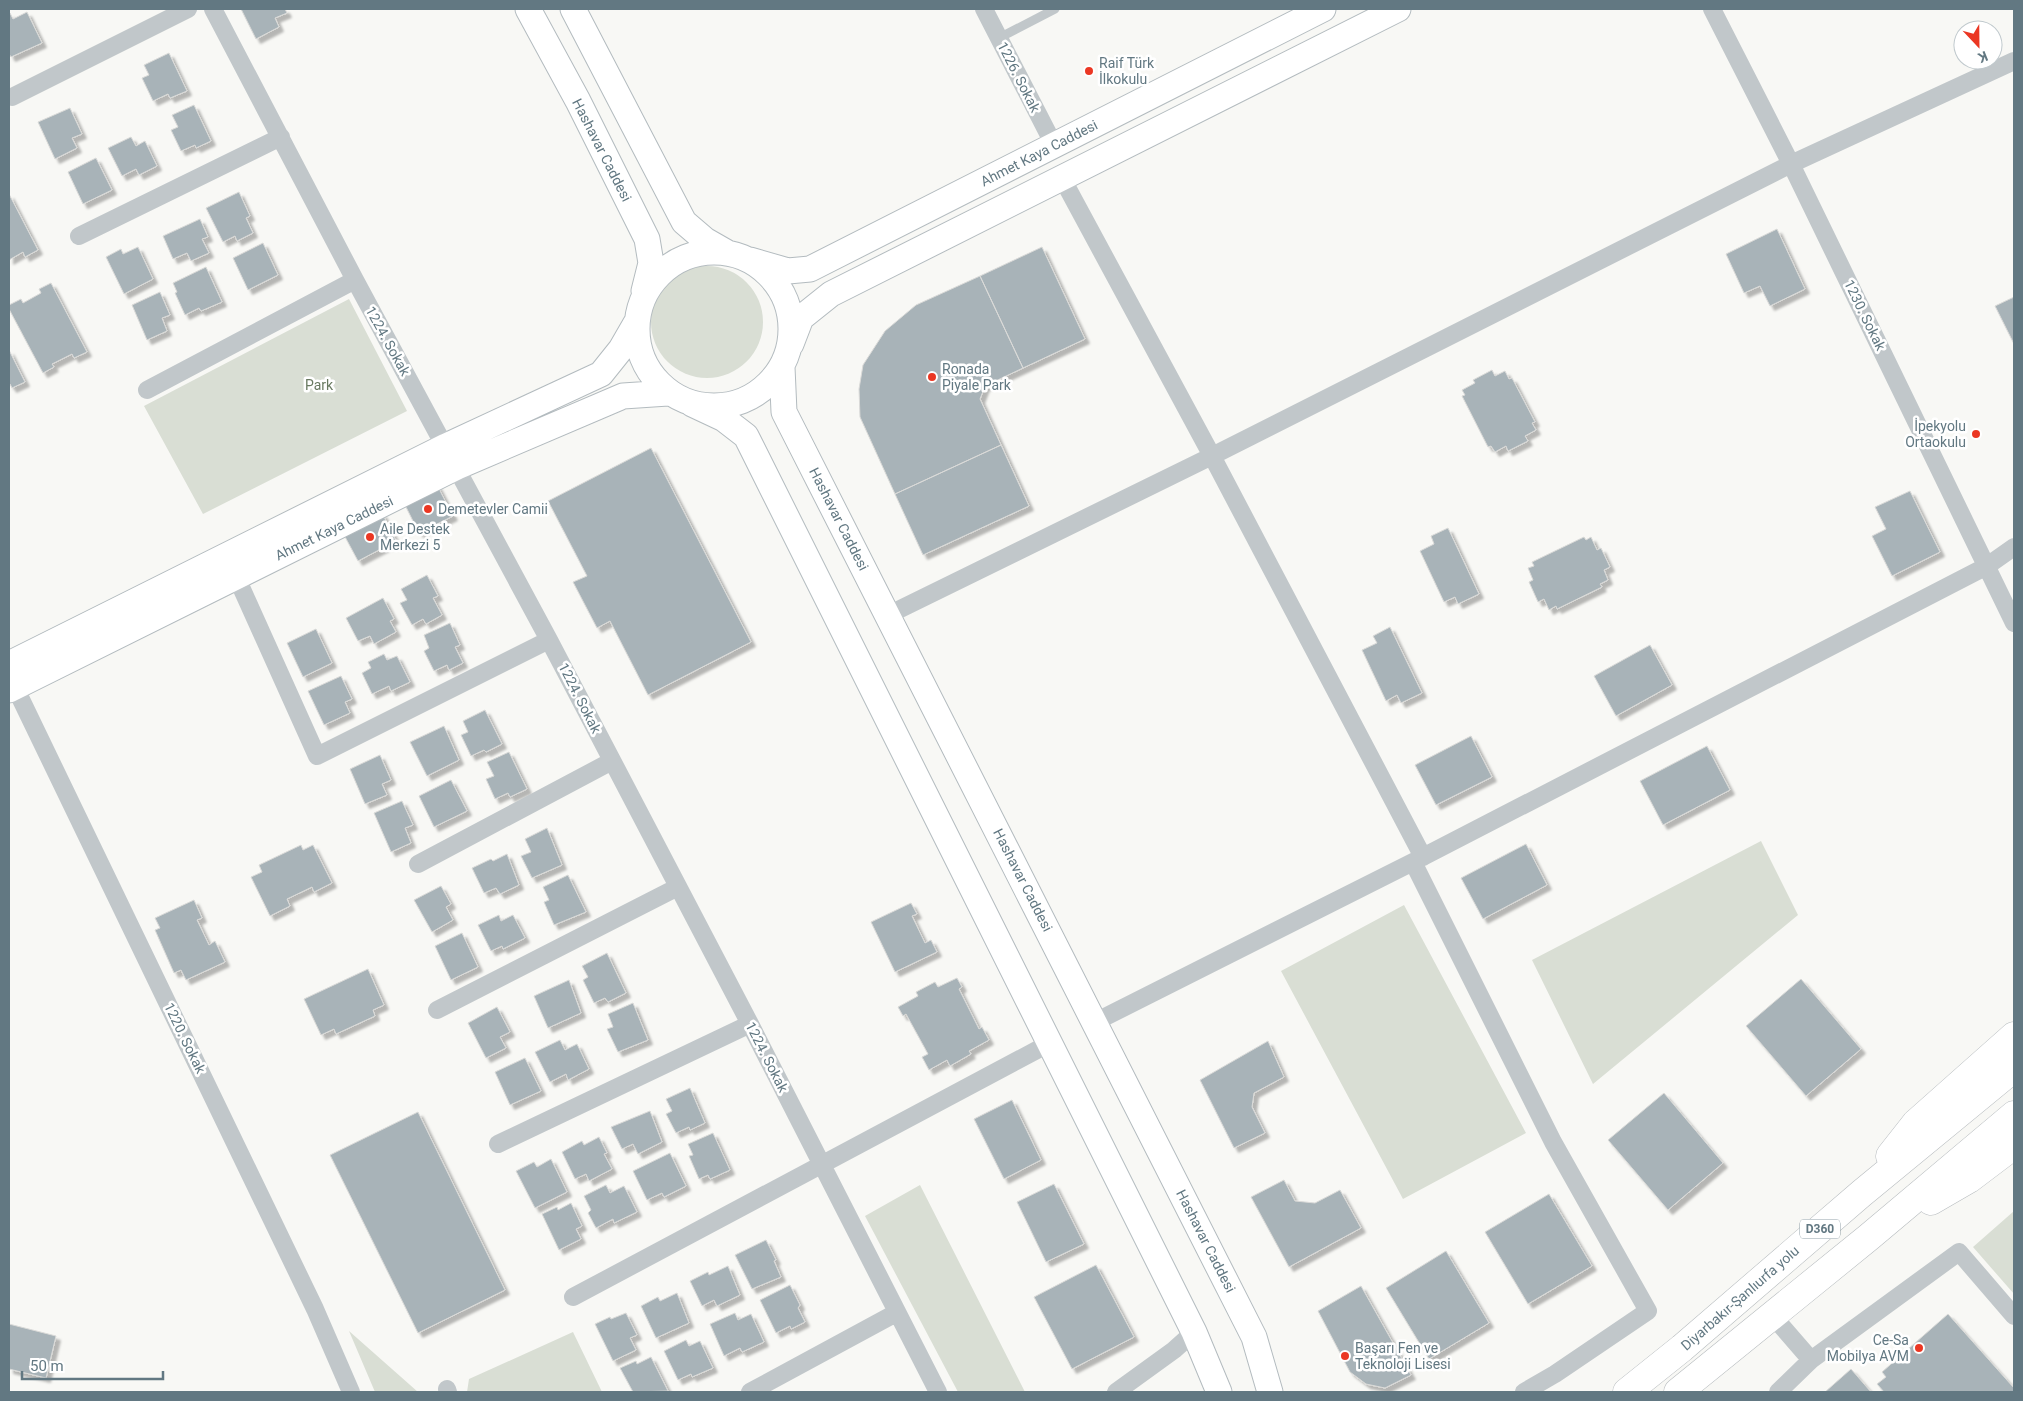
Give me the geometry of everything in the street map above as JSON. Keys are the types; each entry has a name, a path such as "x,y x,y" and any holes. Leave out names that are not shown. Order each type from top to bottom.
{"highway":[{"path":"1862,1193 1916,1123 2014,1036"},
{"name":"Diyarbakır-Şanlıurfa yolu","path":"1626,1392 1682,1348 1862,1193 2014,1068"},
{"name":"D360","path":"1678,1392 1869,1237 2014,1115"},
{"path":"1869,1237 1969,1179 2014,1144"}],"main road":[{"name":"Hashavar Caddesi","path":"528,9 578,101 647,238 651,263 642,297"},
{"path":"572,9 684,222 705,240 726,252 750,260 770,274 784,295 791,319 791,344"},
{"name":"Ahmet Kaya Caddesi","path":"750,260 788,271 810,269 1323,9"},
{"path":"692,404 719,407 745,400 766,387 782,367 801,318 831,294 1398,9"},
{"path":"726,252 701,252 678,260 657,275 642,297 636,323 638,349 650,374 668,393 724,419 746,436 1194,1332 1219,1392"},
{"name":"Ahmet Kaya Caddesi","path":"11,680 232,566 452,456 601,374 621,349 636,323"},
{"name":"Hashavar Caddesi","path":"782,367 784,412 1254,1337 1270,1392"},
{"name":"Ahmet Kaya Caddesi","path":"452,456 623,396 668,393"}],"street":[{"path":"12,97 188,9"},
{"name":"1224. Sokak","path":"213,9 355,280 452,456 678,886 938,1392"},
{"name":"1226. Sokak","path":"984,9 1054,145"},
{"name":"1230. Sokak","path":"1712,9 1791,164 2014,623"},
{"path":"888,615 1212,456 1791,164 2014,61"},
{"path":"79,236 281,137"},
{"path":"1062,178 1212,456 1418,860 1553,1142 1648,1310 1555,1374 1524,1392"},
{"path":"147,390 355,280"},
{"path":"1095,1022 1418,860 1987,566 2014,547"},
{"path":"232,566 317,756 549,640"},
{"name":"1220. Sokak","path":"11,680 315,1309 351,1392"},
{"path":"418,864 612,761"},
{"path":"437,1010 678,886"},
{"path":"498,1144 750,1024"},
{"path":"573,1296 1050,1043"},
{"path":"1778,1392 1811,1360 1959,1252 2014,1316"},
{"path":"750,1392 896,1313"},
{"path":"1772,1316 1811,1360"},
{"path":"1116,1392 1174,1350 1194,1332"}],"lane":[{"path":"999,38 1055,9"}],"green space":[{"path":"707,266 729,270 747,282 759,300 763,322 759,344 747,362 729,374 707,378 685,374 667,362 655,344 651,322 655,300 667,282 685,270"},
{"name":"Park","path":"349,299 407,411 203,514 144,406"},
{"path":"1761,841 1798,915 1593,1084 1532,960"},
{"path":"1404,905 1526,1133 1403,1199 1281,971"},
{"path":"920,1185 1025,1392 958,1392 865,1216"},
{"path":"2014,1211 2014,1294 1973,1247"},
{"path":"349,1331 418,1392 375,1392"},
{"path":"573,1332 602,1392 467,1392 469,1379"}],"building":[{"path":"241,9 285,9 287,13 275,18 279,27 256,39"},
{"path":"27,12 42,43 11,57 9,54 9,14 13,19"},
{"path":"169,53 187,91 170,98 168,94 153,101 142,78 149,75 144,65"},
{"path":"194,105 211,141 196,148 195,145 181,151 171,130 178,127 172,115"},
{"path":"70,108 82,134 72,138 77,148 55,159 38,122"},
{"path":"131,137 136,146 145,141 157,166 139,175 136,169 122,176 108,148"},
{"path":"96,158 112,190 83,204 68,172"},
{"path":"239,192 250,216 246,218 253,233 237,241 235,236 223,242 206,208"},
{"path":"9,194 38,250 25,257 23,252 9,260"},
{"path":"200,219 208,237 202,239 209,253 191,261 187,253 173,259 163,236"},
{"path":"1777,229 1805,289 1770,306 1760,286 1744,293 1726,254"},
{"path":"263,243 278,275 248,290 233,258"},
{"path":"138,247 153,279 124,294 106,257 121,249 123,254"},
{"path":"1042,247 1085,339 1023,368 980,276"},
{"path":"206,267 222,302 201,311 199,308 185,315 175,293 177,292 173,283"},
{"name":"Ronada Piyale Park","path":"980,276 1023,368 985,386 980,399 1001,445 895,494 860,417 859,389 863,365 885,331 916,305"},
{"path":"51,283 87,352 74,358 72,354 52,364 54,367 43,373 9,309 9,305 21,299 23,303 41,293 39,289"},
{"path":"160,292 170,315 162,318 167,331 147,340 132,305"},
{"path":"2014,297 2014,344 1995,306"},
{"path":"9,350 25,382 12,388 9,385"},
{"path":"1492,370 1495,376 1505,371 1509,379 1512,378 1535,422 1532,423 1536,430 1525,436 1528,441 1508,451 1506,446 1495,452 1491,446 1488,447 1462,396 1465,395 1462,390 1475,383 1473,380"},
{"path":"1001,445 1029,506 923,555 895,494"},
{"path":"651,448 751,642 648,695 610,621 597,628 573,582 587,576 548,501"},
{"name":"Demetevler Camii","path":"437,485 453,516 419,533 404,503"},
{"path":"1910,491 1940,552 1892,576 1872,536 1886,529 1875,507"},
{"name":"Aile Destek Merkezi 5","path":"382,513 396,541 358,561 343,533"},
{"path":"1448,528 1479,594 1458,604 1455,597 1444,602 1420,551 1434,544 1431,536"},
{"path":"1584,537 1586,540 1591,537 1597,550 1601,548 1610,567 1604,570 1608,580 1600,584 1602,587 1557,609 1556,606 1549,610 1544,599 1538,602 1529,582 1533,580 1528,568 1534,566 1532,562"},
{"path":"427,575 438,596 433,598 442,615 426,624 423,619 412,625 400,603 407,600 401,589"},
{"path":"383,598 394,619 390,621 396,632 374,644 370,636 358,641 346,618"},
{"path":"450,623 460,645 455,647 463,663 449,670 447,665 434,671 424,651 429,648 424,635"},
{"path":"1390,627 1422,693 1401,703 1397,695 1386,701 1362,650 1377,643 1373,636"},
{"path":"316,629 332,663 303,677 287,643"},
{"path":"1650,645 1672,685 1616,716 1594,676"},
{"path":"384,654 387,660 397,656 410,682 391,691 389,686 372,694 362,673 371,668 368,662"},
{"path":"341,676 352,699 345,702 350,713 324,725 308,691"},
{"path":"485,710 502,744 486,752 484,750 471,756 461,735 468,732 463,721"},
{"path":"444,726 459,760 427,776 410,742"},
{"path":"1471,736 1492,777 1436,805 1415,765"},
{"path":"1707,746 1730,790 1663,825 1640,781"},
{"path":"509,752 527,789 510,797 508,793 495,799 486,779 494,776 487,762"},
{"path":"380,755 391,780 382,784 387,795 365,804 350,769"},
{"path":"451,780 467,811 434,827 419,796"},
{"path":"402,801 413,825 405,828 411,843 391,852 374,813"},
{"path":"547,828 562,865 532,878 521,856 531,852 525,839"},
{"path":"1526,844 1547,885 1483,919 1461,878"},
{"path":"301,845 303,850 313,845 332,883 314,892 312,887 287,899 290,906 270,916 251,877 262,872 259,865"},
{"path":"507,854 519,885 500,894 496,888 484,893 472,868"},
{"path":"568,875 586,912 554,925 544,902 549,900 543,887"},
{"path":"441,886 451,904 446,907 453,920 432,932 414,900"},
{"path":"194,900 202,918 197,920 209,945 215,941 225,962 186,980 181,970 174,973 155,930 160,928 155,918"},
{"path":"911,903 917,914 912,916 925,943 931,940 937,952 895,972 871,922"},
{"path":"499,915 501,921 513,915 525,938 503,949 502,946 491,951 478,925"},
{"path":"462,933 478,967 451,980 435,946"},
{"path":"607,953 626,993 608,1002 605,998 594,1003 583,980 588,977 582,966"},
{"path":"368,969 384,1005 373,1010 375,1016 336,1034 334,1029 321,1035 304,999"},
{"path":"957,978 962,987 959,989 979,1029 982,1027 989,1040 969,1051 971,1054 950,1066 947,1060 929,1070 922,1057 928,1054 906,1014 903,1016 898,1007 918,996 916,992 935,982 938,987"},
{"path":"1801,979 1861,1049 1806,1096 1746,1026"},
{"path":"569,980 581,1013 548,1028 534,996"},
{"path":"633,1003 648,1040 618,1052 607,1029 613,1027 608,1014"},
{"path":"497,1007 510,1032 500,1037 506,1048 486,1058 468,1023"},
{"path":"560,1040 565,1050 577,1044 589,1069 568,1080 566,1074 550,1082 535,1052"},
{"path":"1268,1041 1284,1077 1254,1093 1252,1107 1265,1133 1234,1148 1200,1080"},
{"path":"525,1058 541,1091 510,1105 495,1072"},
{"path":"690,1088 705,1123 690,1130 689,1127 676,1133 666,1114 672,1111 666,1099"},
{"path":"1664,1093 1723,1163 1668,1210 1608,1140"},
{"path":"1012,1100 1041,1160 1004,1179 974,1119"},
{"path":"650,1111 662,1142 638,1154 633,1144 622,1149 611,1127"},
{"path":"418,1112 505,1290 418,1333 330,1155"},
{"path":"713,1133 730,1170 710,1179 708,1175 699,1179 689,1156 693,1155 688,1144"},
{"path":"599,1137 607,1153 604,1154 612,1169 589,1181 586,1174 575,1179 562,1152 582,1141 584,1145"},
{"path":"670,1153 686,1186 664,1197 662,1193 647,1200 633,1171"},
{"path":"551,1159 567,1192 535,1208 516,1171 534,1162 537,1167"},
{"path":"1284,1180 1295,1201 1315,1203 1340,1190 1361,1228 1289,1267 1251,1197"},
{"path":"1054,1184 1084,1244 1046,1262 1017,1202"},
{"path":"606,1185 610,1193 624,1186 637,1212 614,1223 613,1219 596,1228 588,1213 591,1210 584,1196"},
{"path":"1549,1194 1592,1266 1528,1304 1485,1232"},
{"path":"571,1203 582,1226 576,1229 581,1239 559,1250 542,1214 557,1207 558,1210"},
{"path":"766,1240 776,1260 774,1261 781,1277 752,1289 735,1255"},
{"path":"1446,1251 1489,1323 1429,1359 1386,1288"},
{"path":"1096,1265 1134,1337 1072,1369 1034,1297"},
{"path":"728,1266 740,1295 717,1306 714,1300 702,1306 690,1281 708,1272 709,1275"},
{"path":"790,1285 800,1305 798,1308 805,1322 791,1329 790,1326 776,1333 760,1300"},
{"path":"1361,1286 1411,1375 1385,1388 1366,1384 1350,1372 1318,1311"},
{"path":"677,1293 689,1323 656,1338 641,1306 658,1297 660,1301"},
{"path":"626,1313 637,1335 630,1338 636,1350 613,1361 595,1324 610,1317 611,1319"},
{"path":"735,1313 738,1320 751,1314 764,1342 742,1352 740,1348 724,1356 710,1324"},
{"path":"1948,1314 2014,1388 2014,1392 1884,1392 1877,1384 1886,1377 1882,1372"},
{"path":"9,1324 56,1336 46,1378 9,1369"},
{"path":"686,1340 689,1346 700,1341 713,1368 692,1377 691,1374 678,1380 664,1351"},
{"path":"651,1357 668,1391 633,1392 620,1368 636,1361 637,1364"},
{"path":"1851,1369 1871,1392 1825,1392"}],"place":[{"name":"Raif Türk İlkokulu","path":"1089,71"},
{"name":"Ronada Piyale Park","path":"932,377"},
{"name":"İpekyolu Ortaokulu","path":"1976,434"},
{"name":"Demetevler Camii","path":"428,509"},
{"name":"Aile Destek Merkezi 5","path":"370,537"},
{"name":"Ce-Sa Mobilya AVM","path":"1919,1348"},
{"name":"Başarı Fen ve Teknoloji Lisesi","path":"1345,1356"}]}
